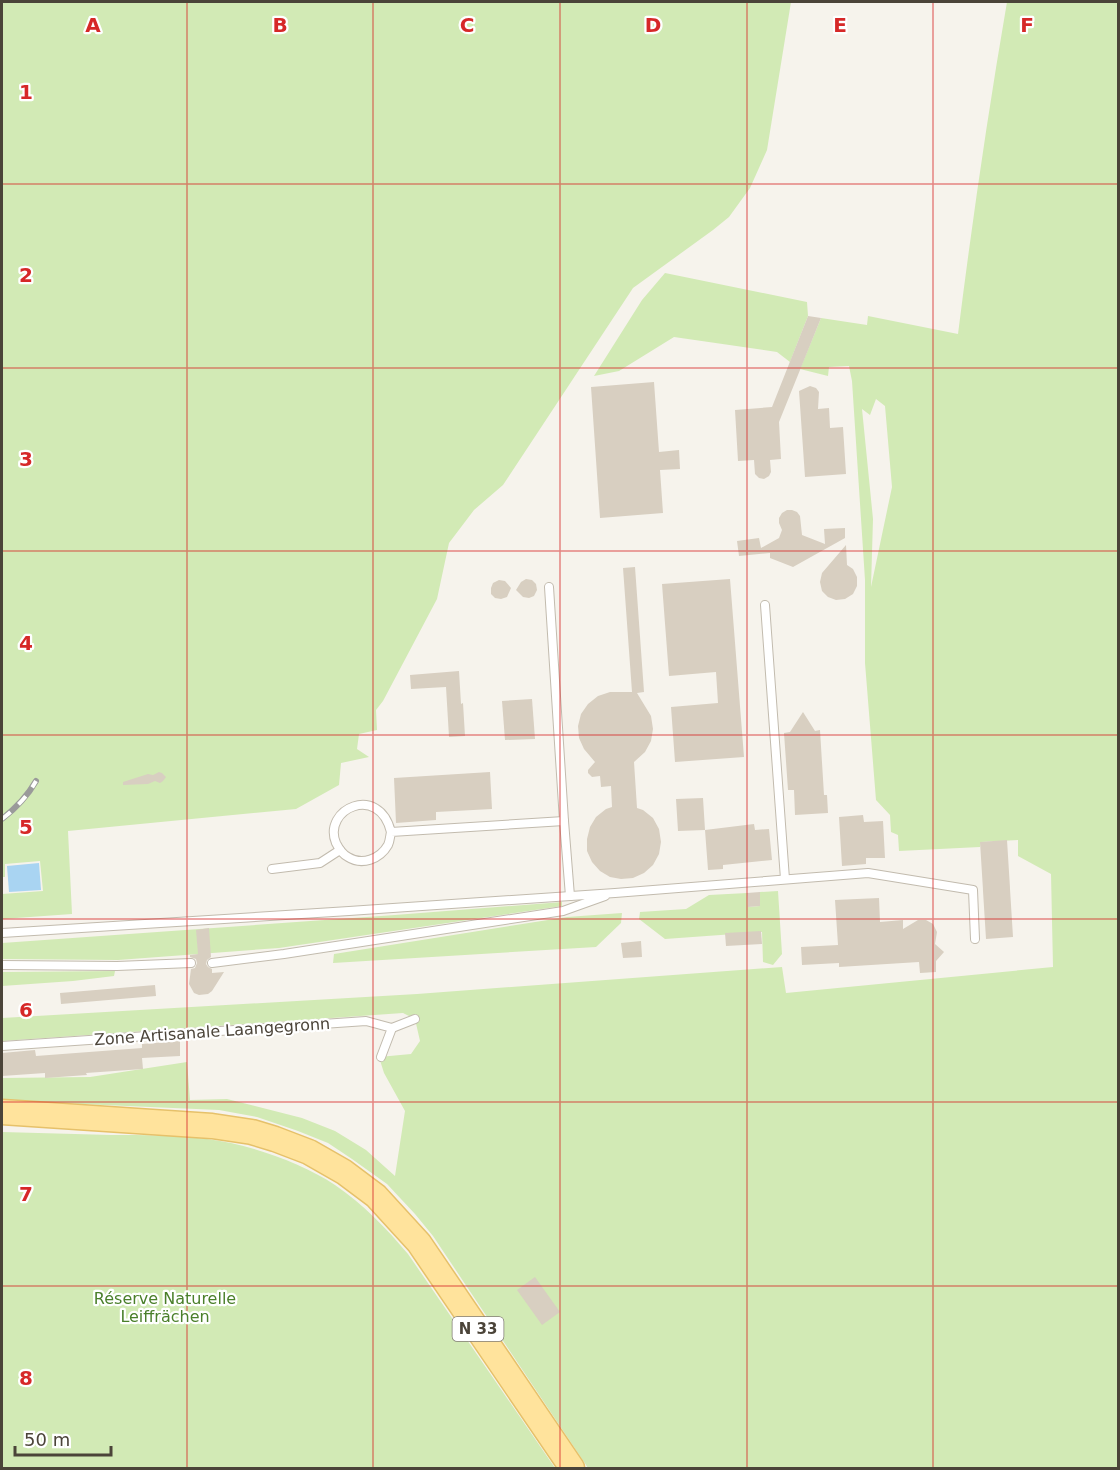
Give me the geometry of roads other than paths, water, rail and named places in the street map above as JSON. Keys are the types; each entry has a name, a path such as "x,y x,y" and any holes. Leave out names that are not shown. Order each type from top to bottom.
{"main road":[{"name":"N 33","path":"2,1112 137,1120 212,1126 252,1132 309,1152 344,1172 376,1196 420,1243 572,1468"},
{"name":"N 33","path":"2,1124 137,1120"}],"lane":[{"path":"549,587 570,896"},
{"path":"765,604 785,879"},
{"path":"360,805 372,806 382,812 391,832 389,844 372,860 360,861 349,858 340,850 335,839 335,827 340,816 349,808 360,805"},
{"path":"391,832 564,821"},
{"path":"272,869 320,863 340,850"},
{"path":"2,933 349,912 868,873 973,890 975,939"},
{"path":"212,963 563,911 615,893"},
{"path":"2,965 117,966 191,963"},
{"path":"381,1057 392,1028 415,1019"},
{"name":"Zone Artisanale Laangegronn","path":"2,1046 366,1021 392,1028"}],"water":[{"path":"39,863 41,890 9,892 7,866"}],"railway":[{"path":"2,819 21,802 36,781"}],"park label":[{"name":"Réserve Naturelle Leiffrächen","path":"165,1307"}]}
